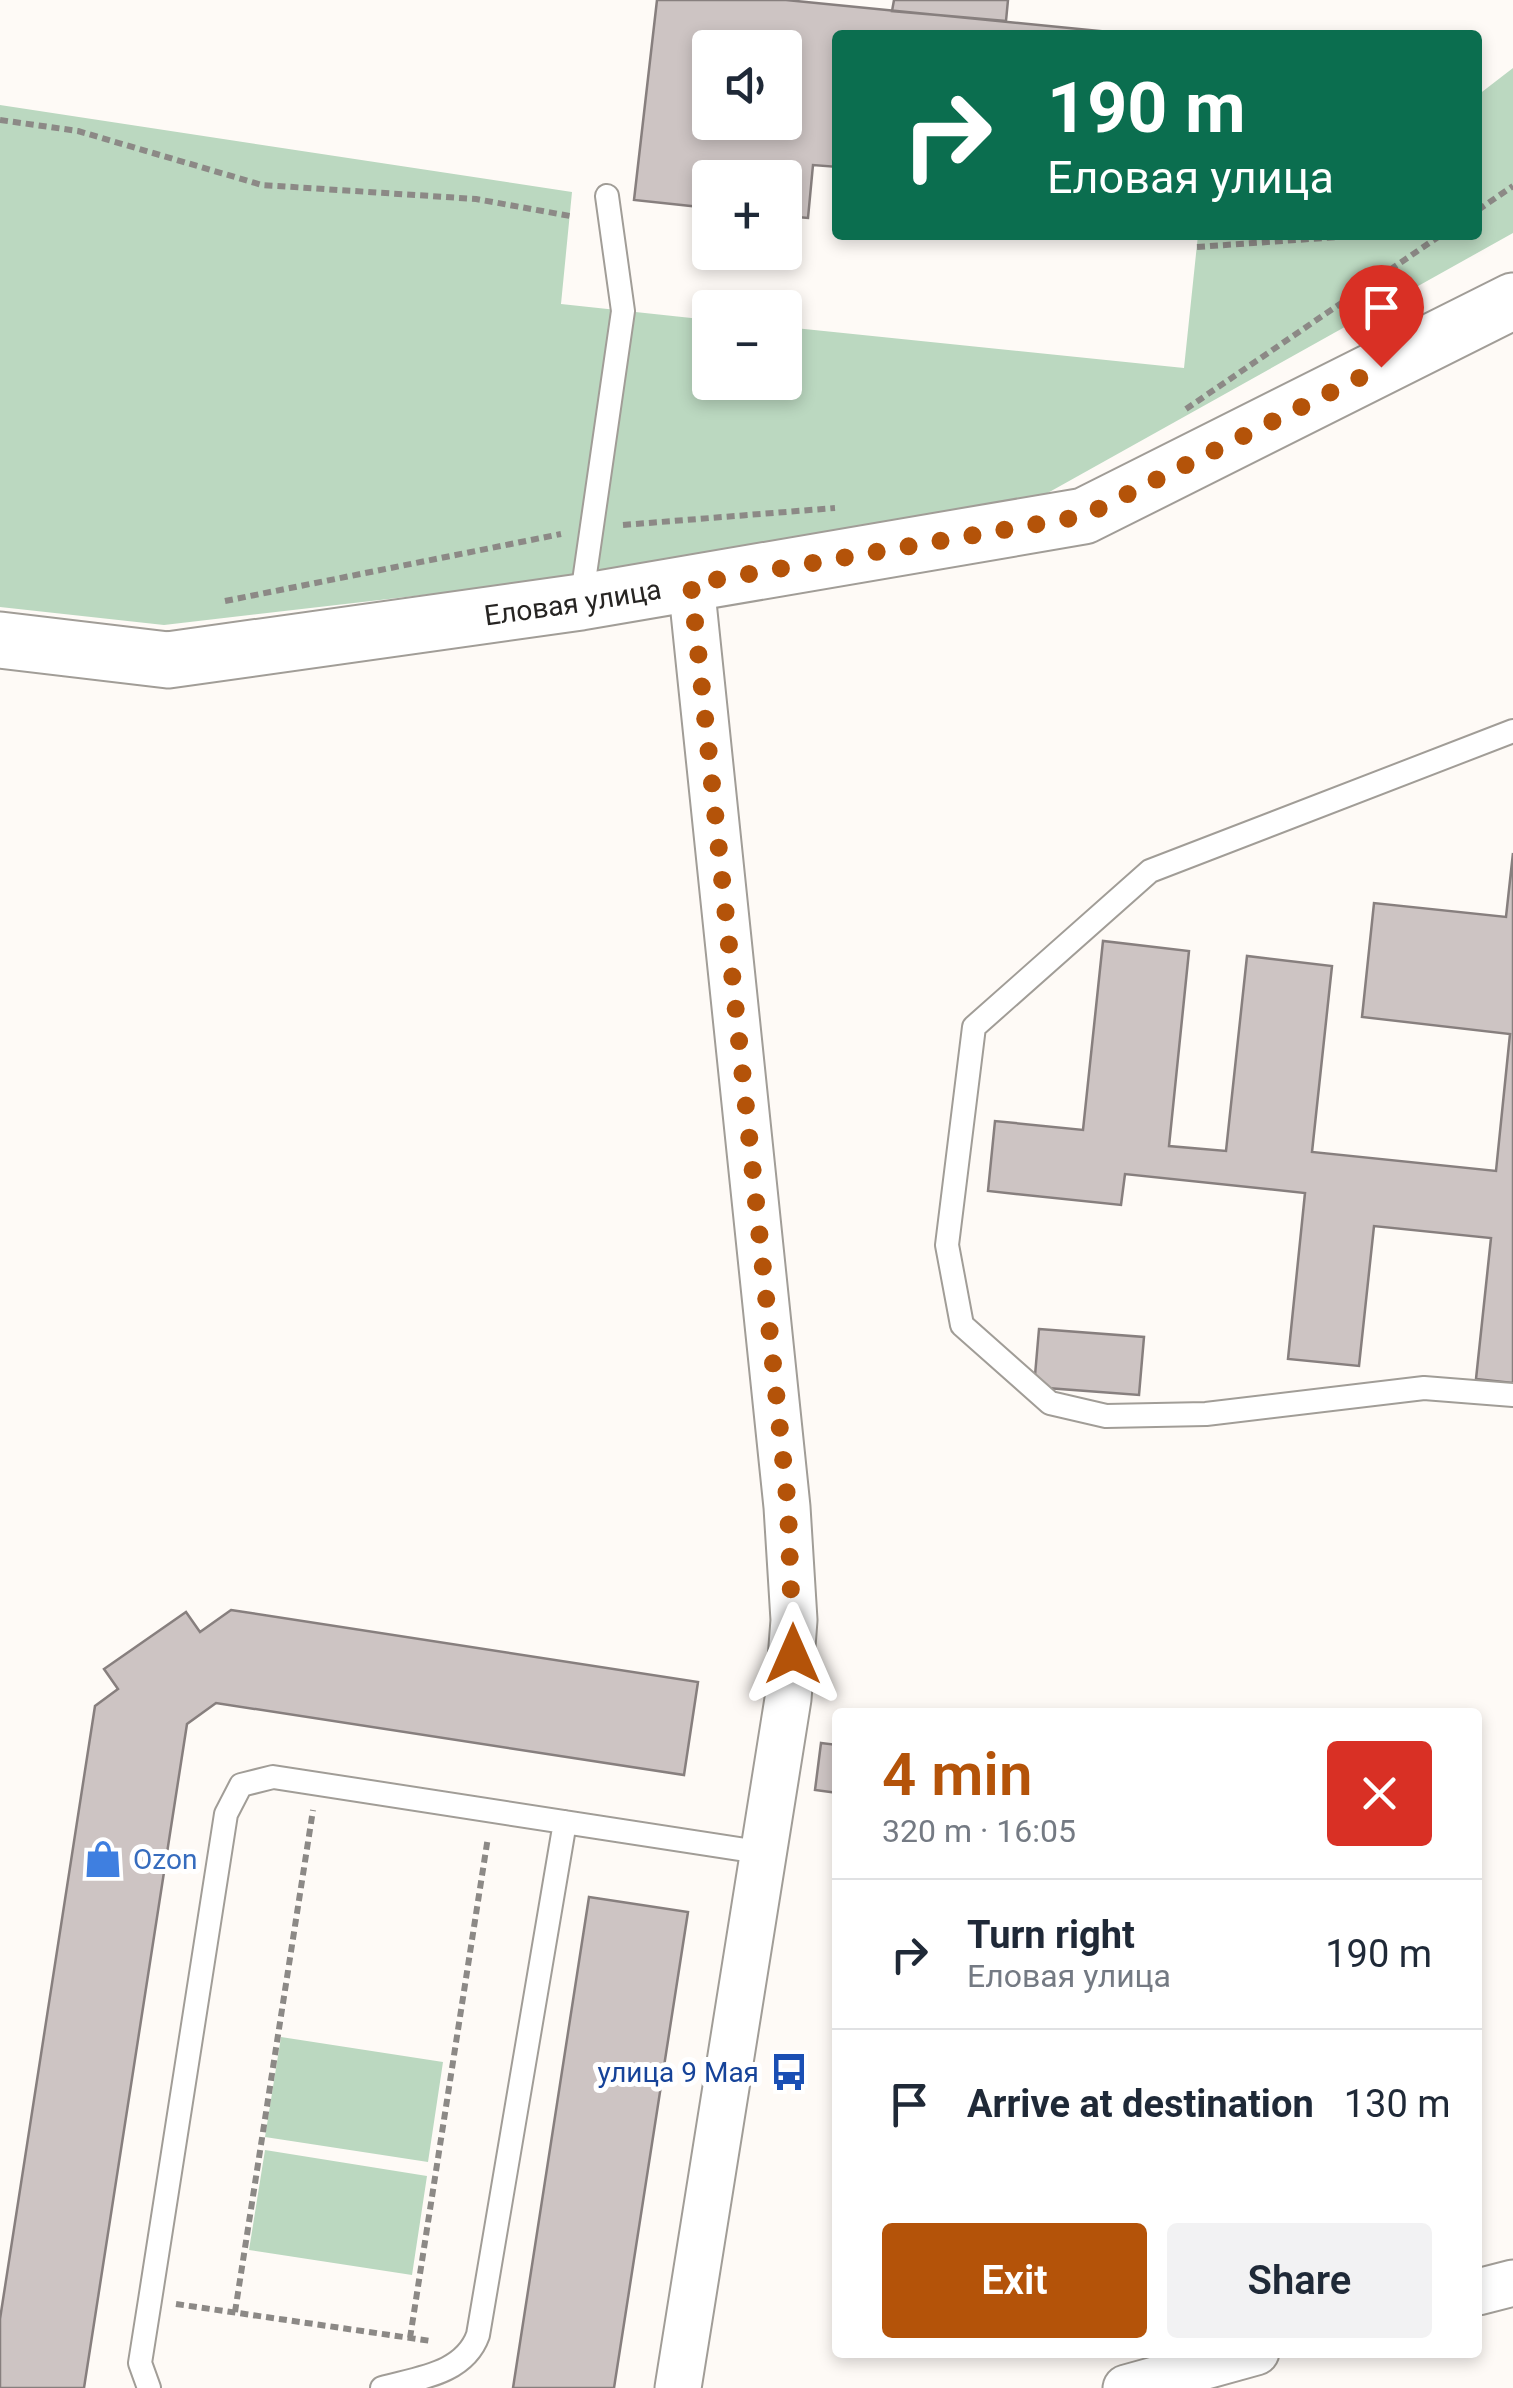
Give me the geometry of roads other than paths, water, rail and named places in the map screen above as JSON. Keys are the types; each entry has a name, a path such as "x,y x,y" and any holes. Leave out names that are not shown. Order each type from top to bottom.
{"main road":[{"name":"Еловая улица","path":"0,640 168,660 581,602 1084,516 1513,301"}],"street":[{"path":"678,2388 765,1853 791,1669 792,1582 691,584"},
{"path":"1482,2291 1513,2283"},
{"path":"1126,2388 1234,2358"}],"lane":[{"path":"581,602 622,311 607,196"},
{"path":"1513,732 1150,871 974,1026 947,1245 962,1326 1050,1403 1106,1416 1206,1414 1424,1388 1513,1395"},
{"path":"149,2388 140,2363 226,1814 232,1796 256,1778 316,1784 765,1853"},
{"path":"382,2388 443,2371 474,2348 565,1822"}],"place":[{"name":"Ozon","path":"103,1859"},
{"name":"улица 9 Мая","path":"789,2072"}]}
